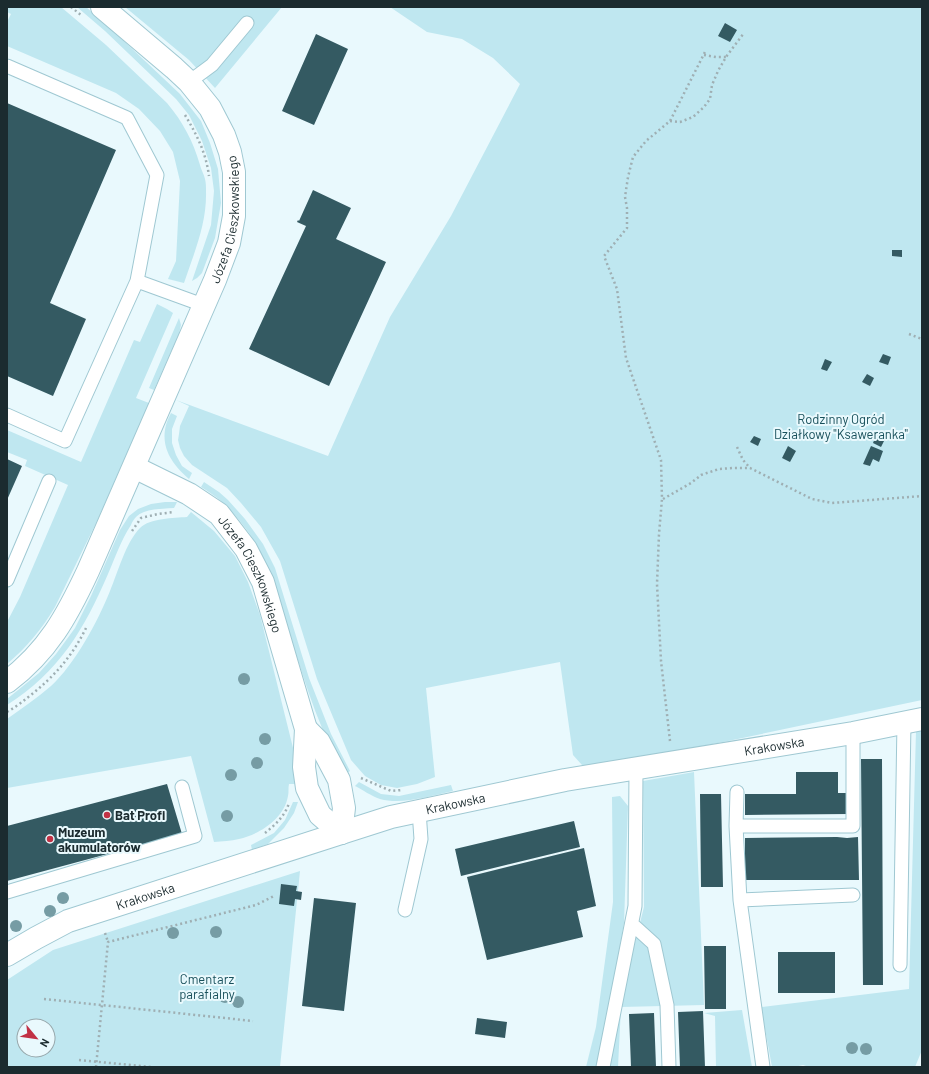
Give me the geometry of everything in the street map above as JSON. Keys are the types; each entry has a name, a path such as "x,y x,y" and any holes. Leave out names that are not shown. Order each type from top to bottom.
{"street":[{"name":"Józefa Cieszkowskiego","path":"7,682 21,671 40,652 72,606 215,280 229,243 234,216 234,172 230,152 224,135 210,108 189,82 174,68 93,12"},
{"name":"Józefa Cieszkowskiego","path":"134,467 189,494 218,514 246,549 262,582 306,729 304,767 307,788 320,815 341,833"},
{"name":"Krakowska","path":"7,955 68,921 391,817 566,780 853,733 913,720"},
{"name":"Józefa Cieszkowskiego","path":"306,729 319,742 339,780 344,808 341,833"}],"lane":[{"path":"189,82 212,64 247,23"},
{"path":"7,66 127,118 156,174 137,281 65,441 7,415"},
{"path":"137,281 203,306"},
{"path":"7,580 49,481"},
{"path":"900,965 913,720"},
{"path":"736,826 853,826 853,733"},
{"path":"603,1067 635,906 636,769"},
{"path":"7,892 195,836 182,787"},
{"path":"737,792 736,826 740,900 763,1067"},
{"path":"405,910 420,839 419,811"},
{"path":"740,900 853,895"},
{"path":"632,924 654,944 667,1005 669,1067"}],"path":[{"path":"71,7 93,12"},
{"path":"670,121 680,122 693,116 704,107 710,99 712,85 718,70 744,33"},
{"path":"671,745 661,661 657,584 662,499 661,460 626,358 617,288 604,256 626,228 626,197 628,177 633,157 646,141 670,121 706,50"},
{"path":"704,55 726,57"},
{"path":"183,112 196,134 204,154 209,176"},
{"path":"909,334 922,339"},
{"path":"737,447 743,460 750,468 812,499 832,503 922,496"},
{"path":"662,499 691,483 701,475 719,469 750,468"},
{"path":"96,1067 108,942 256,905 274,896"},
{"path":"44,999 253,1021"},
{"path":"79,1060 151,1067"}],"green space":[{"path":"7,7 61,7 106,45 167,103 178,117 191,140 205,177 206,184 206,203 202,227 184,283 168,279 176,261 180,181 173,152 160,131 139,109 116,93 7,46 7,22 11,14 7,12"},
{"path":"77,7 86,7 108,26 180,94 201,121 218,169 221,203 215,238 202,273 192,281 211,225 214,191 211,168 202,141 189,115 176,99 105,31"},
{"path":"125,7 282,7 215,88 189,60"},
{"name":"Rodzinny Ogród Działkowy \"Ksaweranka\"","path":"390,7 922,7 922,700 728,741 592,767 582,765 573,755 560,662 426,688 435,777 417,784 397,788 381,785 365,776 351,760 317,679 280,561 261,527 241,503 227,488 192,465 184,456 178,440 180,426 189,406 176,400 328,456 390,317 451,216 520,84 493,58 462,39 427,32"},
{"path":"157,304 173,313 136,398 149,403 98,519 55,607 33,638 7,664 7,622 20,597 68,485 25,466 27,460 7,452 7,430 81,462 134,340 140,342"},
{"path":"179,318 181,325 179,334 154,390 149,388"},
{"path":"171,413 177,416 172,429 172,443 182,466 192,473 189,479 173,462 166,449 166,424"},
{"path":"204,482 228,500 245,519 263,544 275,568 309,678 331,734 350,771 345,775 318,719 274,586 260,553 249,533 232,512 219,499 201,487"},
{"path":"177,502 174,508 149,510 140,514 135,519 121,543 99,594 68,648 41,678 7,705 7,699 39,673 56,654 75,628 120,530 129,516 138,509 151,504"},
{"path":"191,512 214,531 235,556 248,582 260,615 302,784 289,784 286,804 282,812 263,829 247,837 230,841 214,842 191,756 7,788 7,719 51,686 69,666 85,642 99,615 126,549 140,528 156,520 187,517"},
{"path":"922,730 922,1050 915,1067 809,1067 803,1065 794,1067 772,1067 761,1007 909,989 916,731"},
{"path":"694,772 704,1005 621,1007 618,1067 608,1067 631,958 644,907 643,781"},
{"path":"359,782 381,794 399,796 451,785 453,791 416,799 389,801 370,795 355,786"},
{"path":"620,796 628,806 624,923 599,1067 586,1067 596,1027 613,902 612,797"},
{"path":"293,802 298,802 294,813 284,828 268,844 252,850 251,845 274,833 285,820"},
{"name":"Cmentarz parafialny","path":"300,871 280,1067 7,1067 7,980 53,950"},
{"path":"742,1010 752,1067 716,1067 715,1016 704,1013"}],"building":[{"path":"725,23 737,30 730,42 718,36"},
{"path":"316,34 348,49 314,125 282,111"},
{"path":"7,103 116,150 50,303 86,319 53,396 7,376"},
{"path":"313,190 351,208 336,239 386,262 329,386 249,349 306,226 297,222 298,220 299,221"},
{"path":"892,250 902,250 902,257 892,256"},
{"path":"883,354 891,357 888,365 879,362"},
{"path":"825,359 832,362 827,371 821,369"},
{"path":"867,374 874,378 870,386 862,382"},
{"path":"877,433 886,437 881,447 873,443"},
{"path":"754,436 761,439 758,446 750,442"},
{"path":"788,446 796,451 790,462 782,458"},
{"path":"871,446 883,451 879,462 873,459 870,466 863,464"},
{"path":"7,459 22,466 7,500"},
{"path":"861,759 882,759 883,985 863,985"},
{"path":"796,772 838,772 838,793 849,793 849,814 745,815 745,794 796,794"},
{"path":"167,784 182,834 7,881 7,826"},
{"path":"700,794 721,794 723,887 701,887"},
{"path":"574,821 580,847 461,876 455,849"},
{"path":"858,837 859,880 745,880 745,838"},
{"path":"584,848 596,906 577,911 583,937 487,960 467,877"},
{"path":"281,884 297,886 296,891 302,892 301,900 295,899 294,906 279,904"},
{"path":"314,898 356,903 344,1011 302,1006"},
{"path":"704,946 726,946 726,1009 705,1009"},
{"path":"778,952 835,952 835,993 778,993"},
{"path":"703,1011 705,1067 680,1067 678,1012"},
{"path":"654,1013 656,1067 631,1067 629,1014"},
{"path":"477,1018 507,1022 505,1038 475,1034"}],"place":[{"name":"Bat Profi","path":"107,815"},
{"name":"Muzeum akumulatorów","path":"50,839"}]}
